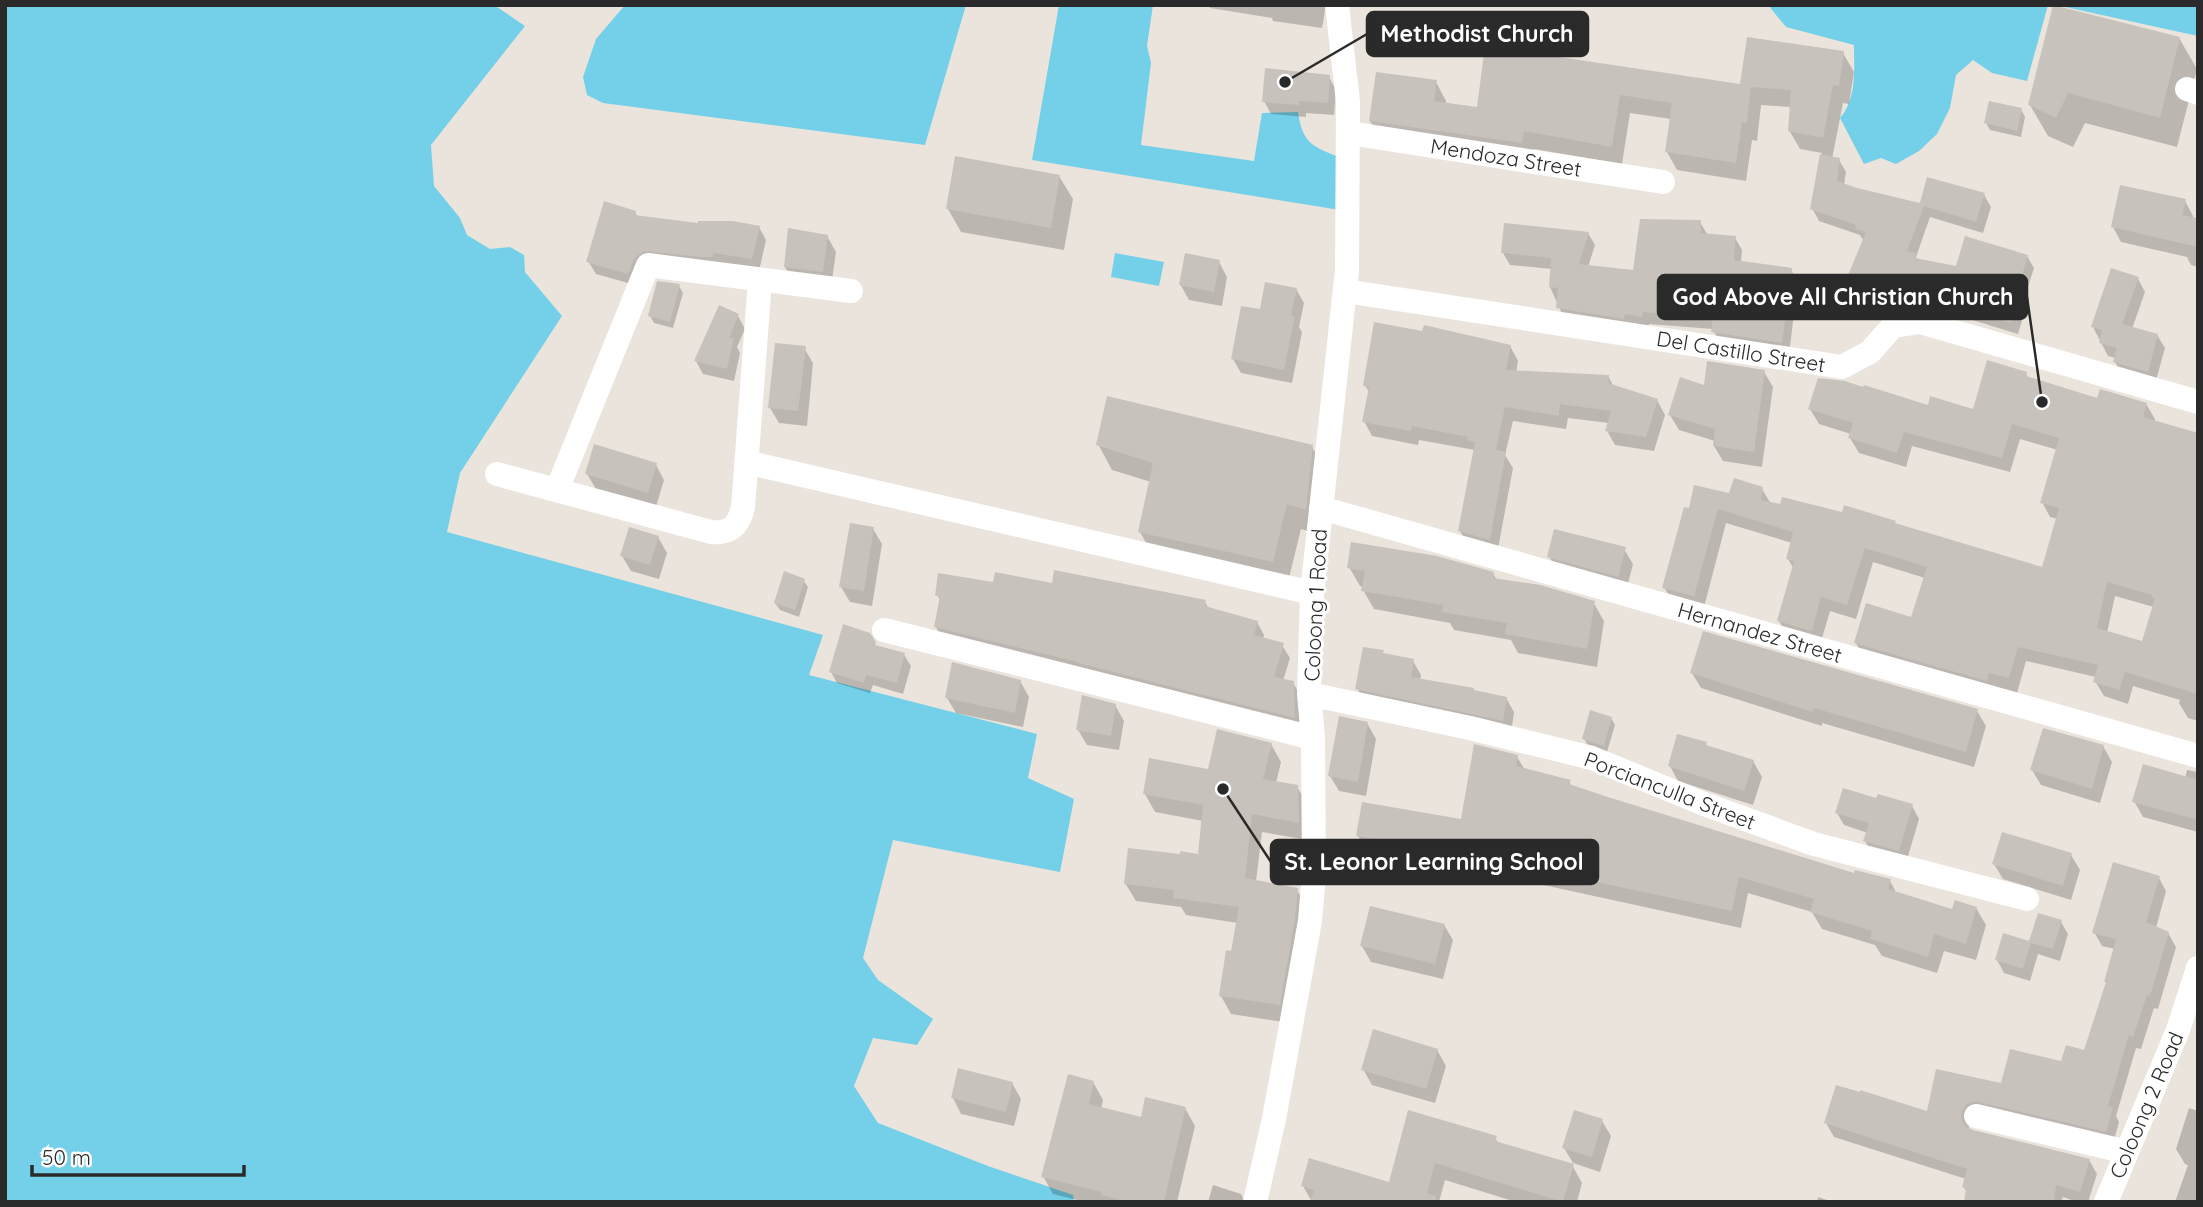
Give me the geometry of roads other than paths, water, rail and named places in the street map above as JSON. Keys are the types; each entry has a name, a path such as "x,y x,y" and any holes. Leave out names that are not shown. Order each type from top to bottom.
{"street":[{"name":"Coloong 1 Road","path":"1255,1202 1274,1119 1310,921 1314,872 1310,694 1312,593 1348,270 1348,102 1337,5"},
{"name":"Mendoza Street","path":"1349,133 1663,182"},
{"path":"557,490 649,265 850,291"},
{"path":"497,474 711,532 722,533 733,529 740,520 743,508 760,280"},
{"name":"Del Castillo Street","path":"1345,291 1842,367 1870,352 1893,326 1920,321 2198,402"},
{"path":"747,462 1312,593"},
{"name":"Hernandez Street","path":"1321,509 2198,756"},
{"path":"884,630 1313,738"},
{"name":"Porcianculla Street","path":"1310,694 1470,728 1592,758 1704,804 1814,844 2027,899"},
{"name":"Coloong 2 Road","path":"2106,1202 2178,1030 2198,968"},
{"path":"1976,1116 2127,1152"}],"water":[{"path":"5,5 494,5 525,26 431,145 434,186 460,218 467,235 490,249 510,247 524,255 525,272 562,316 460,473 447,532 823,635 809,675 1037,734 1028,778 1074,799 1060,872 893,840 863,958 878,980 933,1019 917,1045 873,1038 854,1086 878,1123 988,1166 1073,1195 1074,1202 5,1202"},
{"path":"625,5 966,5 925,145 603,103 587,95 583,77 596,39"},
{"path":"1059,5 1153,5 1147,46 1151,63 1141,145 1254,161 1262,113 1298,112 1306,138 1316,147 1341,158 1340,210 1032,160"},
{"path":"1768,5 2048,5 2027,81 1992,73 1973,60 1956,75 1950,108 1937,134 1919,151 1896,164 1881,158 1864,164 1840,118 1852,93 1854,45 1786,27"},
{"path":"2056,5 2198,5 2198,36"},
{"path":"1115,253 1164,262 1159,286 1111,277"}],"place":[{"name":"Methodist Church","path":"1285,82"},
{"name":"God Above All Christian Church","path":"2042,402"},
{"name":"St. Leonor Learning School","path":"1223,789"}]}
